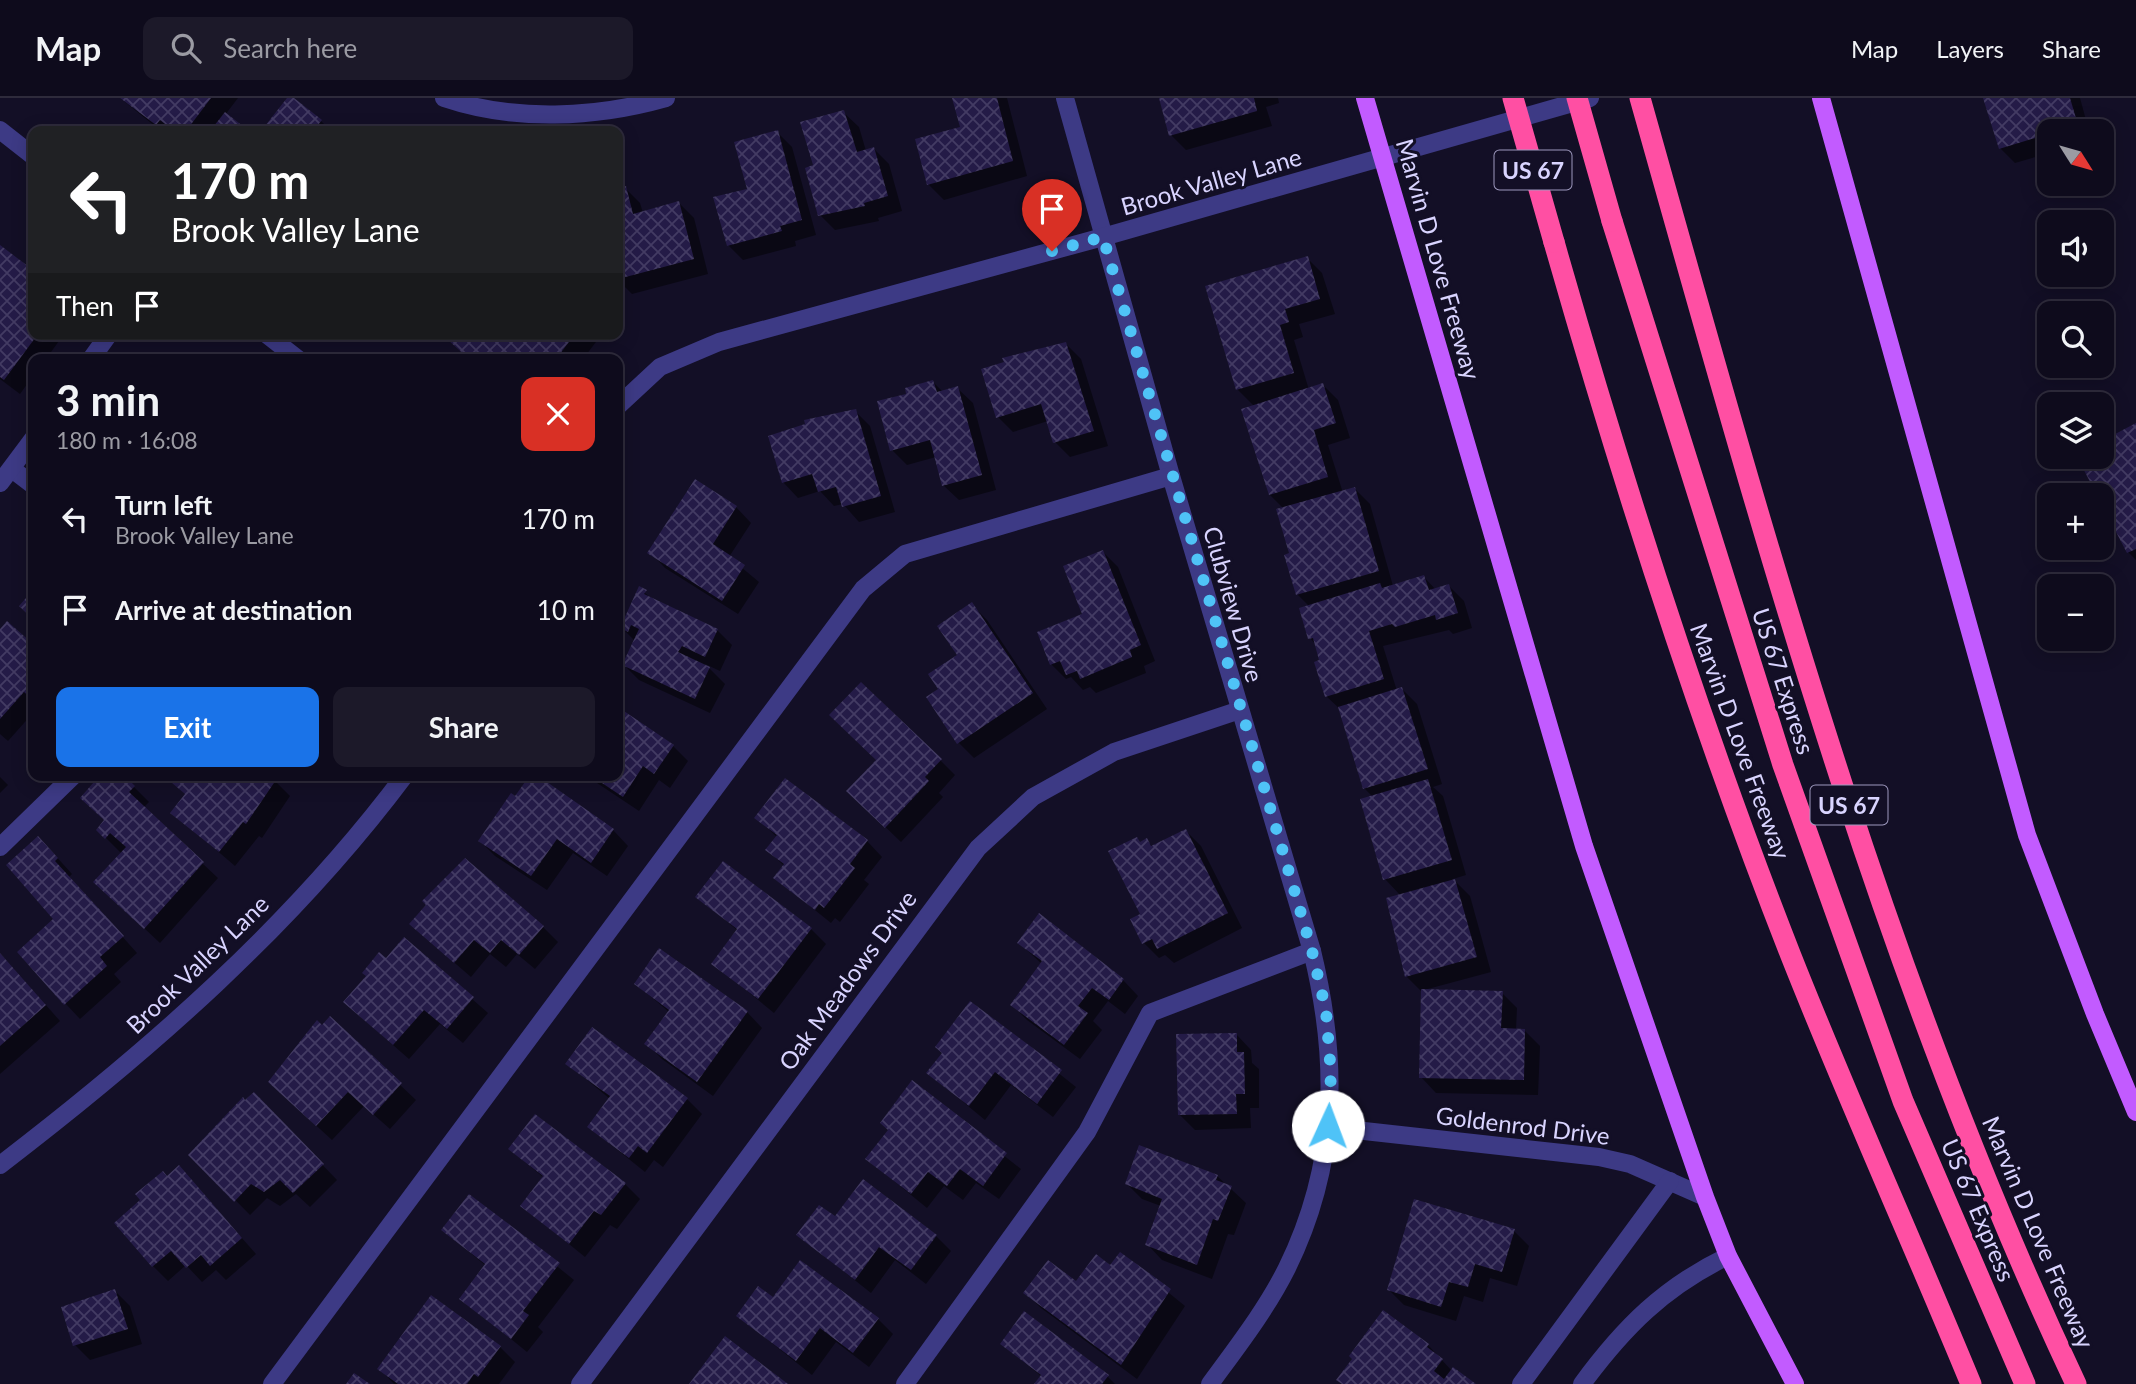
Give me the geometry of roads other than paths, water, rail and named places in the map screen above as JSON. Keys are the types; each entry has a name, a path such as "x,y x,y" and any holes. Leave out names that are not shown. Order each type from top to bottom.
{"highway":[{"name":"Marvin D Love Freeway","path":"1513,98 1617,462 1703,723 1855,1116 1971,1384"},
{"name":"US 67 Express","path":"1577,98 1612,220 1787,778 1903,1101 2025,1384"},
{"name":"Marvin D Love Freeway","path":"1640,98 1811,690 1894,938 1988,1188 2076,1384"}],"main road":[{"name":"Marvin D Love Freeway","path":"1364,98 1584,846 1705,1197 1728,1256 1795,1384"},
{"path":"1821,98 2027,835 2095,1014 2136,1112"}],"street":[{"path":"444,98 471,107 556,115 621,111 666,98"},
{"name":"Clubview Drive","path":"1065,98 1171,476 1312,951 1326,1011 1331,1074 1328,1126 1314,1201 1286,1269 1248,1332 1210,1384"},
{"name":"Brook Valley Lane","path":"623,401 660,367 719,342 1103,237 1590,98"},
{"path":"0,130 28,152"},
{"path":"274,340 292,354"},
{"path":"28,446 6,476 28,483"},
{"path":"272,1384 863,589 905,554 1171,476"},
{"name":"Oak Meadows Drive","path":"580,1384 924,916 978,848 1033,797 1114,752 1240,710"},
{"path":"0,847 68,781"},
{"name":"Brook Valley Lane","path":"0,1166 79,1105 188,1012 298,902 400,781"},
{"path":"905,1384 1087,1132 1150,1013 1312,951"},
{"name":"Goldenrod Drive","path":"1328,1126 1599,1157 1630,1164 1705,1197"},
{"path":"1521,1384 1670,1181"},
{"path":"1582,1384 1602,1357 1658,1297 1696,1272 1728,1256"}]}
